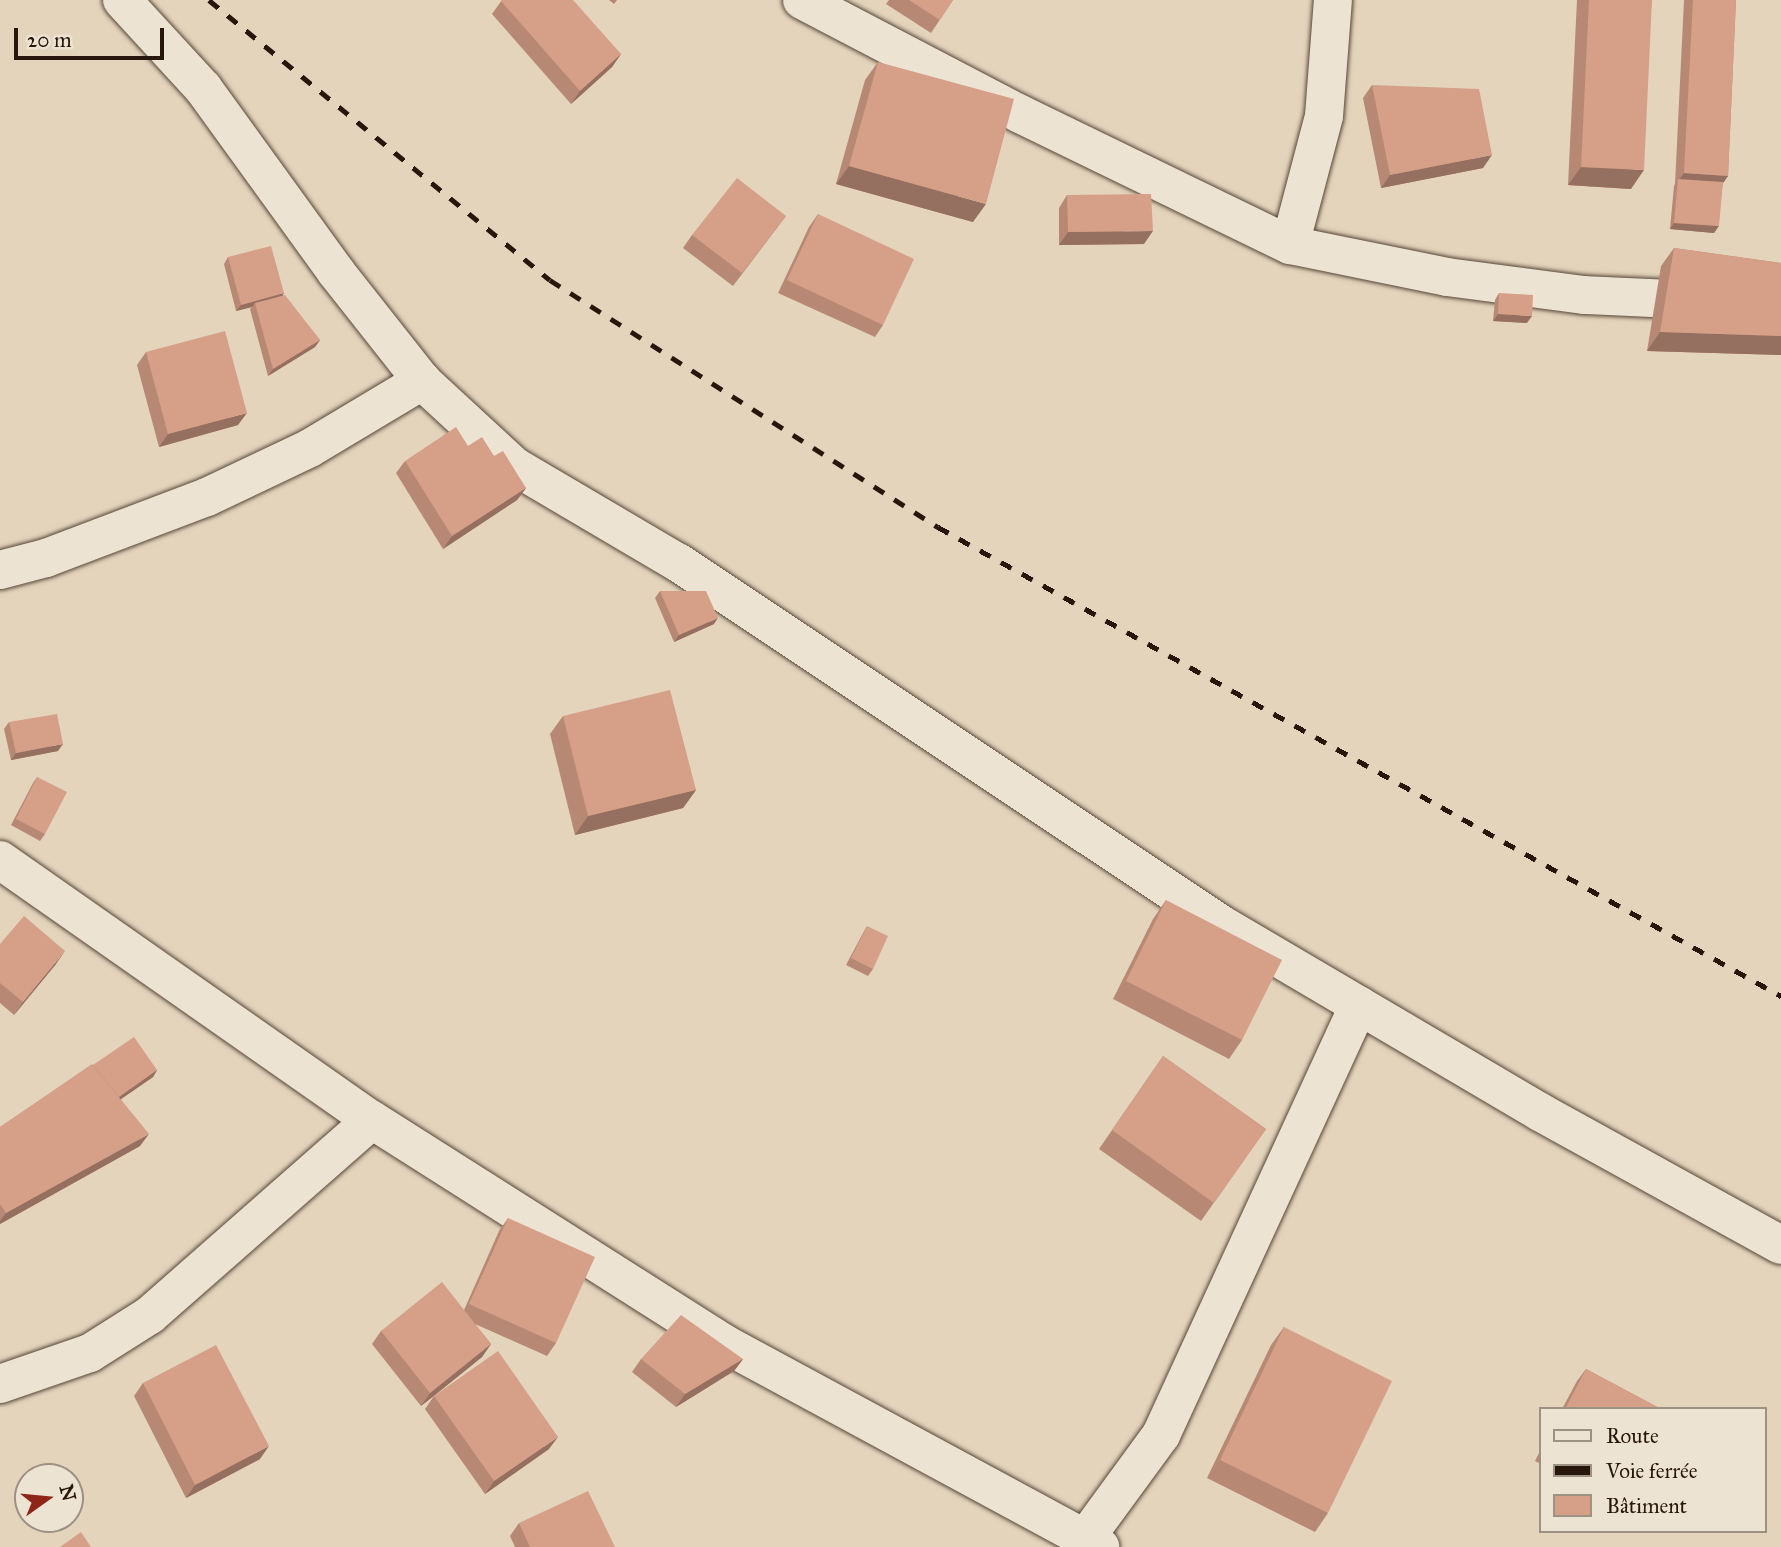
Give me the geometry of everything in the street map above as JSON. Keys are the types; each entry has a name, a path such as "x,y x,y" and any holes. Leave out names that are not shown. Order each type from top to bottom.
{"street":[{"path":"122,0 203,88 336,272 422,381 514,466 679,563 1219,923 1540,1112 1781,1245"},
{"path":"802,0 1020,114 1290,245 1447,277 1584,295 1781,304"},
{"path":"1290,245 1324,116 1333,0"},
{"path":"0,570 46,558 207,497 310,448 422,381"},
{"path":"0,860 372,1120 723,1343 1088,1545 1161,1435 1359,1005"},
{"path":"0,1384 90,1353 150,1315 372,1120"}],"building":[{"path":"502,0 573,0 621,54 580,91"},
{"path":"909,0 953,0 940,20"},
{"path":"1589,0 1652,0 1644,170 1581,167"},
{"path":"1693,0 1736,0 1728,176 1684,173"},
{"path":"878,62 1014,99 986,204 849,166"},
{"path":"1372,85 1479,89 1492,155 1390,175"},
{"path":"737,178 786,216 742,273 692,235"},
{"path":"1678,179 1723,182 1719,226 1674,223"},
{"path":"1151,194 1153,231 1068,232 1067,195"},
{"path":"818,214 914,259 883,325 787,280"},
{"path":"271,246 284,293 241,305 228,257"},
{"path":"1674,248 1781,263 1781,336 1660,332"},
{"path":"1499,293 1533,295 1532,316 1498,314"},
{"path":"285,295 320,340 273,369 255,303"},
{"path":"225,331 247,413 168,434 146,352"},
{"path":"456,427 468,446 482,437 494,456 503,451 526,488 452,536 405,461"},
{"path":"660,591 706,591 718,618 679,635"},
{"path":"670,690 696,790 588,816 563,716"},
{"path":"57,714 63,744 16,753 9,722"},
{"path":"37,777 67,792 45,834 16,819"},
{"path":"1166,900 1282,960 1242,1040 1126,981"},
{"path":"24,916 65,951 23,1002 0,983 0,944"},
{"path":"867,926 888,936 873,969 851,958"},
{"path":"134,1037 157,1070 119,1097 93,1065"},
{"path":"1163,1056 1266,1129 1214,1203 1112,1130"},
{"path":"92,1064 149,1134 6,1213 0,1204 0,1127"},
{"path":"508,1218 595,1257 556,1343 469,1304"},
{"path":"442,1282 491,1344 430,1393 381,1331"},
{"path":"681,1315 743,1359 685,1394 641,1359"},
{"path":"1284,1327 1392,1381 1328,1513 1220,1460"},
{"path":"216,1345 269,1446 195,1485 143,1383"},
{"path":"498,1351 558,1437 494,1481 434,1396"},
{"path":"1586,1369 1657,1407 1566,1407"},
{"path":"588,1491 615,1547 530,1547 519,1523"},
{"path":"82,1533 91,1547 60,1547"}],"railway":[{"path":"209,0 550,280 938,527 1781,996"}]}
